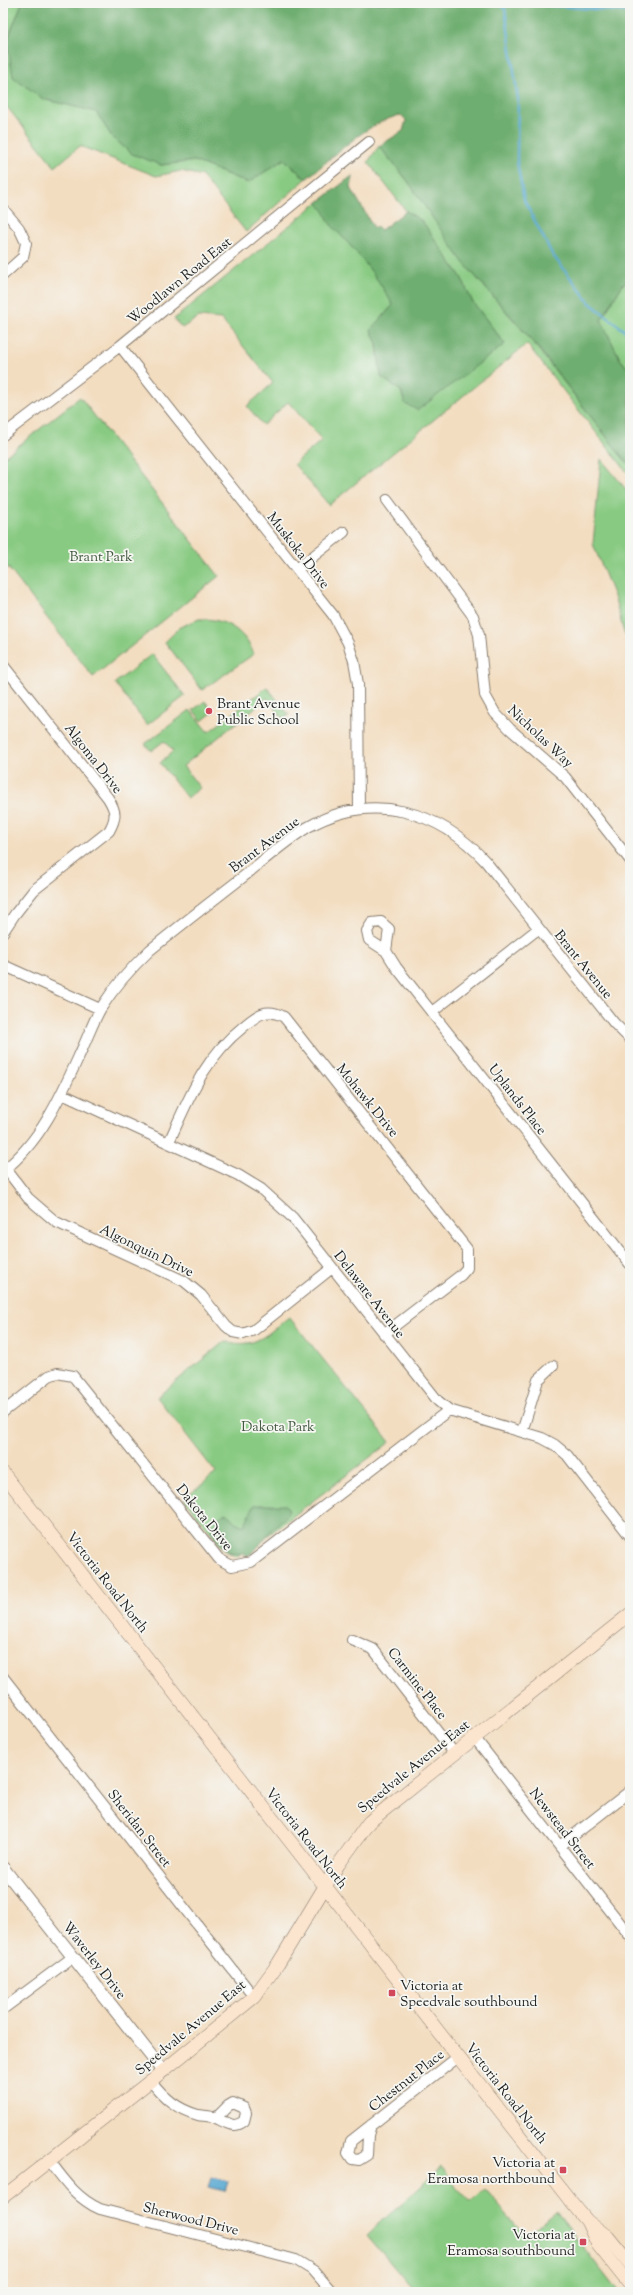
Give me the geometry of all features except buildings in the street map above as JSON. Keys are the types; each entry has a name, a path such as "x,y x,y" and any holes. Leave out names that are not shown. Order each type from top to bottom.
{"main road":[{"name":"Victoria Road North","path":"3,1473 458,2057 588,2221 613,2243 630,2264"},
{"name":"Speedvale Avenue East","path":"3,2197 152,2081 254,1997 278,1964 324,1885 357,1835 369,1822 630,1614"},
{"name":"Victoria Road North","path":"588,2221 598,2244 630,2285"},
{"path":"613,2243 630,2249"}],"street":[{"name":"Woodlawn Road East","path":"3,435 120,346 369,142"},
{"path":"3,209 19,228 26,243 22,257 3,275"},
{"name":"Muskoka Drive","path":"120,346 333,614 348,643 354,660 358,684 359,809"},
{"name":"Nicholas Way","path":"387,500 473,616 479,635 485,695 495,713 510,730 565,777 630,860"},
{"path":"297,569 344,532"},
{"name":"Algoma Drive","path":"3,664 108,798 116,811 115,821 110,831 34,890 3,932"},
{"name":"Brant Avenue","path":"4,1170 36,1135 62,1094 100,1010 119,981 150,950 295,836 324,820 359,809 406,812 437,822 469,843 614,1023 630,1039"},
{"path":"432,1012 538,929"},
{"name":"Uplands Place","path":"386,951 396,967 630,1264"},
{"path":"3,965 100,1010"},
{"name":"Mohawk Drive","path":"169,1142 197,1082 220,1047 260,1014 276,1012 284,1017 467,1249 467,1268 461,1275 384,1334"},
{"name":"Delaware Avenue","path":"62,1094 238,1174 261,1190 293,1218 428,1390 449,1410 542,1438 556,1445 567,1455 630,1536"},
{"name":"Algonquin Drive","path":"4,1170 28,1198 56,1222 184,1282 200,1295 226,1326 233,1332 243,1334 254,1330 332,1268"},
{"path":"522,1432 538,1380 553,1366"},
{"name":"Dakota Drive","path":"3,1412 49,1376 56,1373 74,1376 219,1559 232,1566 236,1566 251,1562 449,1410"},
{"name":"Carmine Place","path":"352,1640 373,1649 454,1753"},
{"name":"Sheridan Street","path":"3,1677 254,1997"},
{"name":"Newstead Street","path":"474,1737 630,1936"},
{"path":"560,1846 630,1791"},
{"name":"Waverley Drive","path":"3,1868 163,2071"},
{"path":"3,2009 73,1957"},
{"name":"Chestnut Place","path":"371,2125 458,2057"},
{"path":"152,2081 167,2100 182,2109 216,2118"},
{"name":"Sherwood Drive","path":"49,2160 75,2193 88,2204 100,2209 296,2260 314,2272 332,2292"}],"green space":[{"path":"3,3 22,3 7,41 43,99 97,112 112,137 161,165 195,161 248,183 284,159 306,179 246,232 202,176 181,171 156,176 80,146 55,167 3,102"},
{"path":"22,3 630,3 630,278 623,284 601,320 620,359 630,371 630,462 628,463 622,457 536,345 462,261 407,180 379,146 403,131 406,120 401,115 375,125 351,141 306,179 284,159 248,183 195,161 161,165 132,154 112,137 96,112 43,99 13,77 7,41"},
{"path":"379,146 407,180 468,268 532,341 627,463 630,462 630,476 527,344 329,505 294,464 322,440 288,402 263,425 247,406 273,383 221,319 199,317 182,328 174,319 317,203 326,210 331,225 342,235 375,273 393,305 371,330 377,344 381,377 401,391 405,404 505,344 472,301 461,277 422,221 406,211 368,162"},
{"path":"352,176 351,188 374,228 378,227 381,230 406,211 422,221 461,277 472,301 505,344 418,410 405,404 401,391 381,377 377,344 371,330 393,305 358,254 332,226 323,209 317,203"},
{"path":"630,278 630,371 620,359 601,320 623,284"},
{"name":"Brant Park","path":"80,397 219,576 93,677 3,561 3,458"},
{"path":"601,459 630,494 630,641 624,633 615,599 593,544"},
{"path":"199,619 217,621 232,627 245,638 254,654 202,690 165,642 180,627"},
{"path":"152,654 185,696 147,725 115,683"},
{"path":"267,687 289,715 283,719 267,698 183,766 200,788 187,798 160,763 173,751 164,741 151,751 145,744 190,710 207,731 210,731"},
{"path":"205,701 213,712 202,721 193,710"},
{"name":"Dakota Park","path":"289,1317 390,1442 245,1553 237,1557 225,1551 184,1499 216,1473 157,1397 225,1341 235,1343 253,1342 260,1339"},
{"path":"254,1505 286,1505 289,1511 257,1548 248,1556 243,1553 232,1553 228,1551 211,1531 213,1525 219,1518 227,1513 235,1522 244,1526"},
{"path":"442,2166 452,2182 471,2202 485,2190 526,2236 556,2212 618,2292 415,2292 367,2235"}],"water":[{"path":"211,2178 228,2182 225,2191 208,2187"}],"waterway":[{"path":"500,3 505,9 518,99 517,162 524,200 552,254 590,303 630,335"},
{"path":"518,3 630,12"}],"place":[{"name":"Brant Avenue Public School","path":"209,711"},
{"name":"Victoria at Speedvale southbound","path":"392,1993"},
{"name":"Victoria at Eramosa northbound","path":"563,2170"},
{"name":"Victoria at Eramosa southbound","path":"583,2242"}]}
